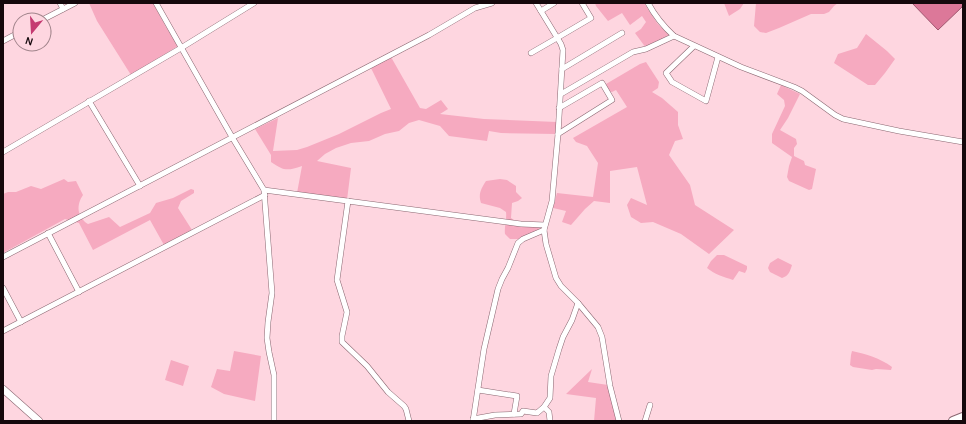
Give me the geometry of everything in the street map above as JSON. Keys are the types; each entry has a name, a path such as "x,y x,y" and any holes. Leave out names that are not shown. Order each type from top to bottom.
{"main road":[{"path":"953,421 963,417"}],"street":[{"path":"60,3 63,9"},
{"path":"52,15 75,3"},
{"path":"156,3 264,193 272,293 267,338 274,375 274,421"},
{"path":"3,152 181,48 254,3"},
{"path":"3,257 429,35 475,8 492,3"},
{"path":"536,3 558,38 563,50 552,202 545,227 546,244 556,278 561,286 578,303 598,327 602,337 610,386 619,421"},
{"path":"541,11 554,3"},
{"path":"531,53 591,18 582,3"},
{"path":"648,3 654,15 674,36 759,75 785,83 798,89 843,119 899,131 963,142"},
{"path":"562,69 622,33"},
{"path":"3,41 12,36"},
{"path":"561,94 633,52 646,49 674,36"},
{"path":"694,46 666,73 672,82 706,100 718,57"},
{"path":"558,134 612,100 602,83 559,108"},
{"path":"89,101 140,186"},
{"path":"3,332 264,193 348,201 545,227"},
{"path":"348,201 337,280 347,312 342,342 367,366 388,392 404,406 409,421"},
{"path":"545,227 518,243 498,289 484,348 473,420 495,415 521,414 522,411 537,413 544,407 550,398 552,372 559,349 578,303"},
{"path":"48,234 79,292"},
{"path":"3,288 21,322"},
{"path":"3,389 39,421"},
{"path":"478,390 517,396 514,414"},
{"path":"645,421 650,405"},
{"path":"544,407 549,412 550,421"}],"shaded area":[{"path":"89,3 153,3 178,46 131,75 97,21"},
{"path":"595,3 644,3 657,23 669,35 646,48 635,33 641,29 646,22 642,16 630,25 622,13 608,21"},
{"path":"724,3 744,3 740,9 729,16"},
{"path":"756,3 838,3 829,12 824,14 811,14 766,33 760,32 754,26"},
{"path":"912,3 963,4 962,7 938,30"},
{"path":"866,34 895,59 875,85 868,85 834,63 838,54 857,48"},
{"path":"391,57 420,108 426,109 441,100 448,109 440,114 484,119 557,122 556,134 501,133 489,131 487,141 449,136 440,126 419,120 409,123 399,131 385,134 369,141 351,143 336,148 325,154 317,161 351,168 347,200 297,193 302,166 293,169 283,169 271,162 271,155 255,129 278,118 273,151 297,150 339,134 391,109 371,68"},
{"path":"646,62 659,82 658,88 652,92 662,98 678,112 678,125 683,139 675,141 669,155 690,185 695,205 734,230 709,254 681,234 653,222 641,223 631,217 627,205 631,198 647,205 637,167 610,171 610,203 594,201 571,225 562,222 566,211 553,208 557,193 593,197 598,163 587,146 576,142 573,138 627,107 616,90 612,92 609,91 606,84"},
{"path":"781,85 800,94 780,130 796,139 797,144 794,148 794,156 804,161 805,165 816,169 812,189 809,190 789,181 787,177 792,157 772,143 772,134 785,106 784,100 777,94"},
{"path":"64,179 68,182 76,181 83,195 79,203 79,211 84,221 88,224 109,217 120,227 150,213 156,203 173,198 191,189 194,190 194,193 181,201 178,208 192,230 164,245 150,220 93,250 79,223 65,219 3,253 3,194 8,192 16,192 31,186 41,189"},
{"path":"500,179 507,180 516,186 516,192 522,198 512,203 511,218 514,220 516,225 539,227 540,229 519,239 510,239 505,234 506,212 500,208 481,203 480,197 481,189 486,181"},
{"path":"717,255 724,255 747,266 745,273 739,271 733,280 710,270 707,268"},
{"path":"778,258 792,265 788,275 782,278 770,272 768,268 770,263"},
{"path":"234,351 261,356 255,401 224,394 211,387 217,369 230,371"},
{"path":"852,351 883,361 892,367 891,370 872,370 853,367 850,365"},
{"path":"171,360 189,366 183,386 165,380"},
{"path":"592,369 588,382 608,385 617,421 594,421 596,398 566,394"}]}
